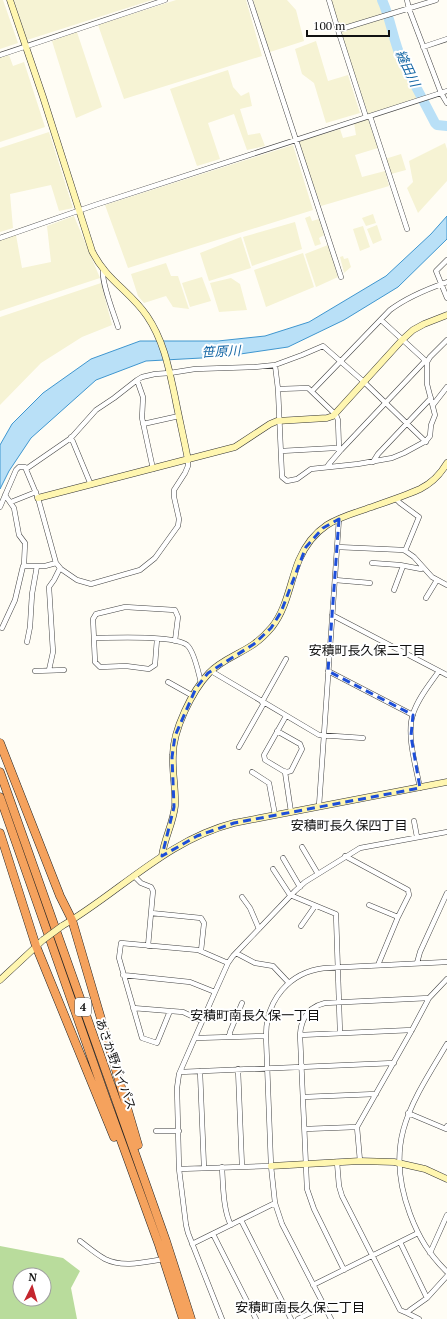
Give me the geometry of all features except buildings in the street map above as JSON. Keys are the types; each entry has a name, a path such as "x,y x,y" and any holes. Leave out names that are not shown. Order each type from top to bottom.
{"highway":[{"path":"0,743 57,889 72,920 166,1241"},
{"name":"あさか野バイパス","path":"0,772 166,1241 191,1319"},
{"name":"あさか野バイパス","path":"0,797 106,1100 164,1259 183,1319"},
{"path":"0,833 36,946 98,1100 139,1190"}],"street":[{"path":"0,507 16,470 20,467 26,469 37,495 56,563 60,568 77,580 90,584 140,570 155,558 178,526 179,519 174,490 188,466 170,373 160,340 147,316 135,301 103,270 92,251 44,97 10,0"},
{"path":"0,55 165,0"},
{"path":"250,0 341,278"},
{"path":"329,0 407,229"},
{"path":"407,0 423,47 441,93 447,103"},
{"path":"338,30 436,0"},
{"path":"423,47 447,39"},
{"path":"0,238 79,210 447,91"},
{"path":"447,260 436,271 447,298"},
{"path":"103,270 107,294 118,327"},
{"path":"312,391 390,310 401,301 447,282"},
{"path":"11,502 37,495 91,485 235,447 270,424 279,420 327,418 333,416 402,340 413,330 447,315"},
{"path":"275,364 278,389 282,476 288,481 297,479 312,469 373,462 392,458 426,442 430,436 431,425 435,417 427,384 426,362 381,320"},
{"path":"327,467 340,450 447,340"},
{"path":"26,469 71,437 96,410 136,380 155,374 170,373 195,368 255,367 275,364 323,346 364,382 426,442"},
{"path":"136,380 143,397 143,424 153,469"},
{"path":"278,389 306,387 335,413 338,420 340,450"},
{"path":"433,405 447,388"},
{"path":"373,462 378,454 406,423 431,398"},
{"path":"143,424 179,416"},
{"path":"71,437 91,485"},
{"path":"281,451 335,448 340,450"},
{"path":"162,856 165,840 171,826 174,807 175,785 172,756 174,745 177,732 193,696 201,683 211,671 254,644 271,628 281,612 299,560 306,547 324,528 339,519 420,489 431,483 447,464"},
{"path":"2,628 14,600 24,565 25,543 19,535 15,510 5,495"},
{"path":"396,499 400,504 419,517 405,551"},
{"path":"319,806 339,519"},
{"path":"337,547 405,551 414,557 423,568 437,580 447,585"},
{"path":"24,565 45,566 56,563"},
{"path":"372,563 420,569 423,568"},
{"path":"27,642 30,626 32,594 37,566"},
{"path":"394,590 403,566"},
{"path":"49,670 53,652 49,587 60,568"},
{"path":"335,580 370,583"},
{"path":"426,598 437,580"},
{"path":"157,639 155,665 148,669 126,666 100,667 95,662 93,619 96,614 125,607 175,610 178,615 175,642"},
{"path":"332,615 447,675"},
{"path":"94,638 157,639 183,643 189,648 198,670 201,683"},
{"path":"239,747 286,659"},
{"path":"35,671 64,670"},
{"path":"328,670 413,715"},
{"path":"211,671 319,735 363,738"},
{"path":"420,788 410,729 417,705 439,671"},
{"path":"168,682 193,696"},
{"path":"278,731 300,744 302,749 290,770 287,772 265,760 264,755 286,716"},
{"path":"284,771 292,812"},
{"path":"252,772 269,783 275,815"},
{"path":"0,980 36,946 62,926 162,856 184,842 208,831 234,823 447,782"},
{"path":"414,821 417,837"},
{"path":"222,1319 186,1225 179,1169 177,1088 180,1072 196,1038 214,992 228,963 236,953 300,887 318,874 345,856 364,847 447,832"},
{"path":"302,847 318,874"},
{"path":"345,856 408,890 409,895 378,965"},
{"path":"283,858 300,887"},
{"path":"273,869 291,896 336,914 340,1034"},
{"path":"134,876 141,883 152,888 153,893 148,946"},
{"path":"416,963 447,893"},
{"path":"242,897 250,908 259,929"},
{"path":"368,904 398,917"},
{"path":"302,926 315,906"},
{"path":"151,913 202,918 204,923 201,952"},
{"path":"170,1011 157,1044 142,1038 119,958 121,943 201,952 228,963"},
{"path":"236,953 255,963 273,966 289,983"},
{"path":"331,1319 282,1224 275,1203 271,1166 267,1068 266,1036 268,1017 272,1005 280,991 289,983 307,972 318,969 338,967 447,962"},
{"path":"123,975 190,982 214,992"},
{"path":"360,1161 357,1127 429,998 447,979"},
{"path":"344,1270 312,1204 307,1189 300,1035 302,1024 309,1010 320,1004 429,998"},
{"path":"229,1037 242,1003"},
{"path":"133,1008 183,1012 202,1021"},
{"path":"300,1035 412,1030"},
{"path":"196,1038 266,1036"},
{"path":"447,1044 408,1113 402,1132 398,1162 404,1196 418,1233 430,1253 447,1272"},
{"path":"180,1072 394,1063"},
{"path":"238,1070 242,1167"},
{"path":"200,1071 204,1168"},
{"path":"303,1097 376,1094"},
{"path":"408,1113 447,1128"},
{"path":"305,1130 357,1127"},
{"path":"156,1131 179,1131"},
{"path":"179,1169 360,1161 398,1162 425,1169 447,1179"},
{"path":"337,1162 340,1190 400,1310 419,1319"},
{"path":"222,1167 228,1220 231,1225"},
{"path":"192,1244 275,1203"},
{"path":"430,1253 447,1215"},
{"path":"241,1220 291,1319"},
{"path":"313,1285 418,1233"},
{"path":"213,1234 256,1319"},
{"path":"80,1241 106,1260 113,1262 130,1263 164,1259"},
{"path":"400,1242 427,1298"},
{"path":"407,1313 427,1298 447,1276"},
{"path":"298,1319 324,1306"}],"highlighted area":[{"path":"339,519 328,671 413,715 411,736 420,788 234,823 197,836 162,856 174,807 172,757 175,736 196,688 208,673 254,644 271,628 281,612 306,547 323,528"}],"shaded area":[{"path":"0,0 3,0 18,43 0,49"},
{"path":"14,0 152,0 27,40"},
{"path":"176,0 246,0 262,56 124,99 98,25"},
{"path":"253,0 287,0 296,10 304,41 270,52"},
{"path":"330,0 379,0 384,14 339,28"},
{"path":"386,18 395,52 419,98 368,114 340,32"},
{"path":"77,32 102,107 76,118 52,41"},
{"path":"316,41 328,81 348,75 360,113 326,123 314,83 302,74 295,49"},
{"path":"9,55 13,66 24,62 45,127 0,142 0,58"},
{"path":"228,70 233,87 241,96 249,92 252,106 240,109 248,135 260,133 265,146 247,150 234,114 208,123 220,159 197,166 170,89"},
{"path":"368,119 378,148 355,155 362,177 385,171 389,186 321,206 298,142 340,129 343,138 356,135 354,123"},
{"path":"49,132 73,208 59,211 51,185 10,194 13,228 0,232 0,148"},
{"path":"445,143 447,149 447,181 418,213 407,188 413,182 409,161"},
{"path":"293,145 313,210 128,268 105,205"},
{"path":"401,154 406,170 391,174 385,159"},
{"path":"373,214 376,223 366,226 362,218"},
{"path":"74,216 100,278 0,311 0,240 16,235 22,268 51,262 47,226"},
{"path":"310,216 312,221 319,219 324,235 319,238 321,244 315,246 305,218"},
{"path":"295,222 302,249 252,266 243,237"},
{"path":"377,225 382,240 373,244 367,229"},
{"path":"363,226 370,247 360,251 353,229"},
{"path":"241,237 251,268 209,281 200,253"},
{"path":"328,245 338,277 316,287 305,254"},
{"path":"303,253 314,287 266,307 254,270"},
{"path":"343,256 344,259 348,258 351,267 344,273 340,257"},
{"path":"166,263 171,276 178,276 189,309 173,307 166,296 144,303 138,296 131,274"},
{"path":"202,277 211,301 190,307 182,283"},
{"path":"231,278 240,284 247,310 219,312 210,283"},
{"path":"101,283 112,325 82,337 41,363 0,405 0,317"}],"green space":[{"path":"0,1246 63,1258 80,1271 71,1288 77,1319 0,1319"}],"water":[{"name":"笹原川","path":"447,216 447,239 398,287 344,320 288,347 220,357 146,361 96,380 31,438 9,471 0,489 0,445 12,424 43,393 91,359 140,341 218,341 265,336 309,322 386,276 431,234"}],"waterway":[{"name":"縫田川","path":"382,0 402,60 435,123 437,125 447,126"}],"district":[{"name":"安積町長久保二丁目","path":"367,650"},
{"name":"安積町長久保四丁目","path":"349,825"},
{"name":"安積町南長久保一丁目","path":"255,1015"},
{"name":"安積町南長久保二丁目","path":"300,1307"}]}
